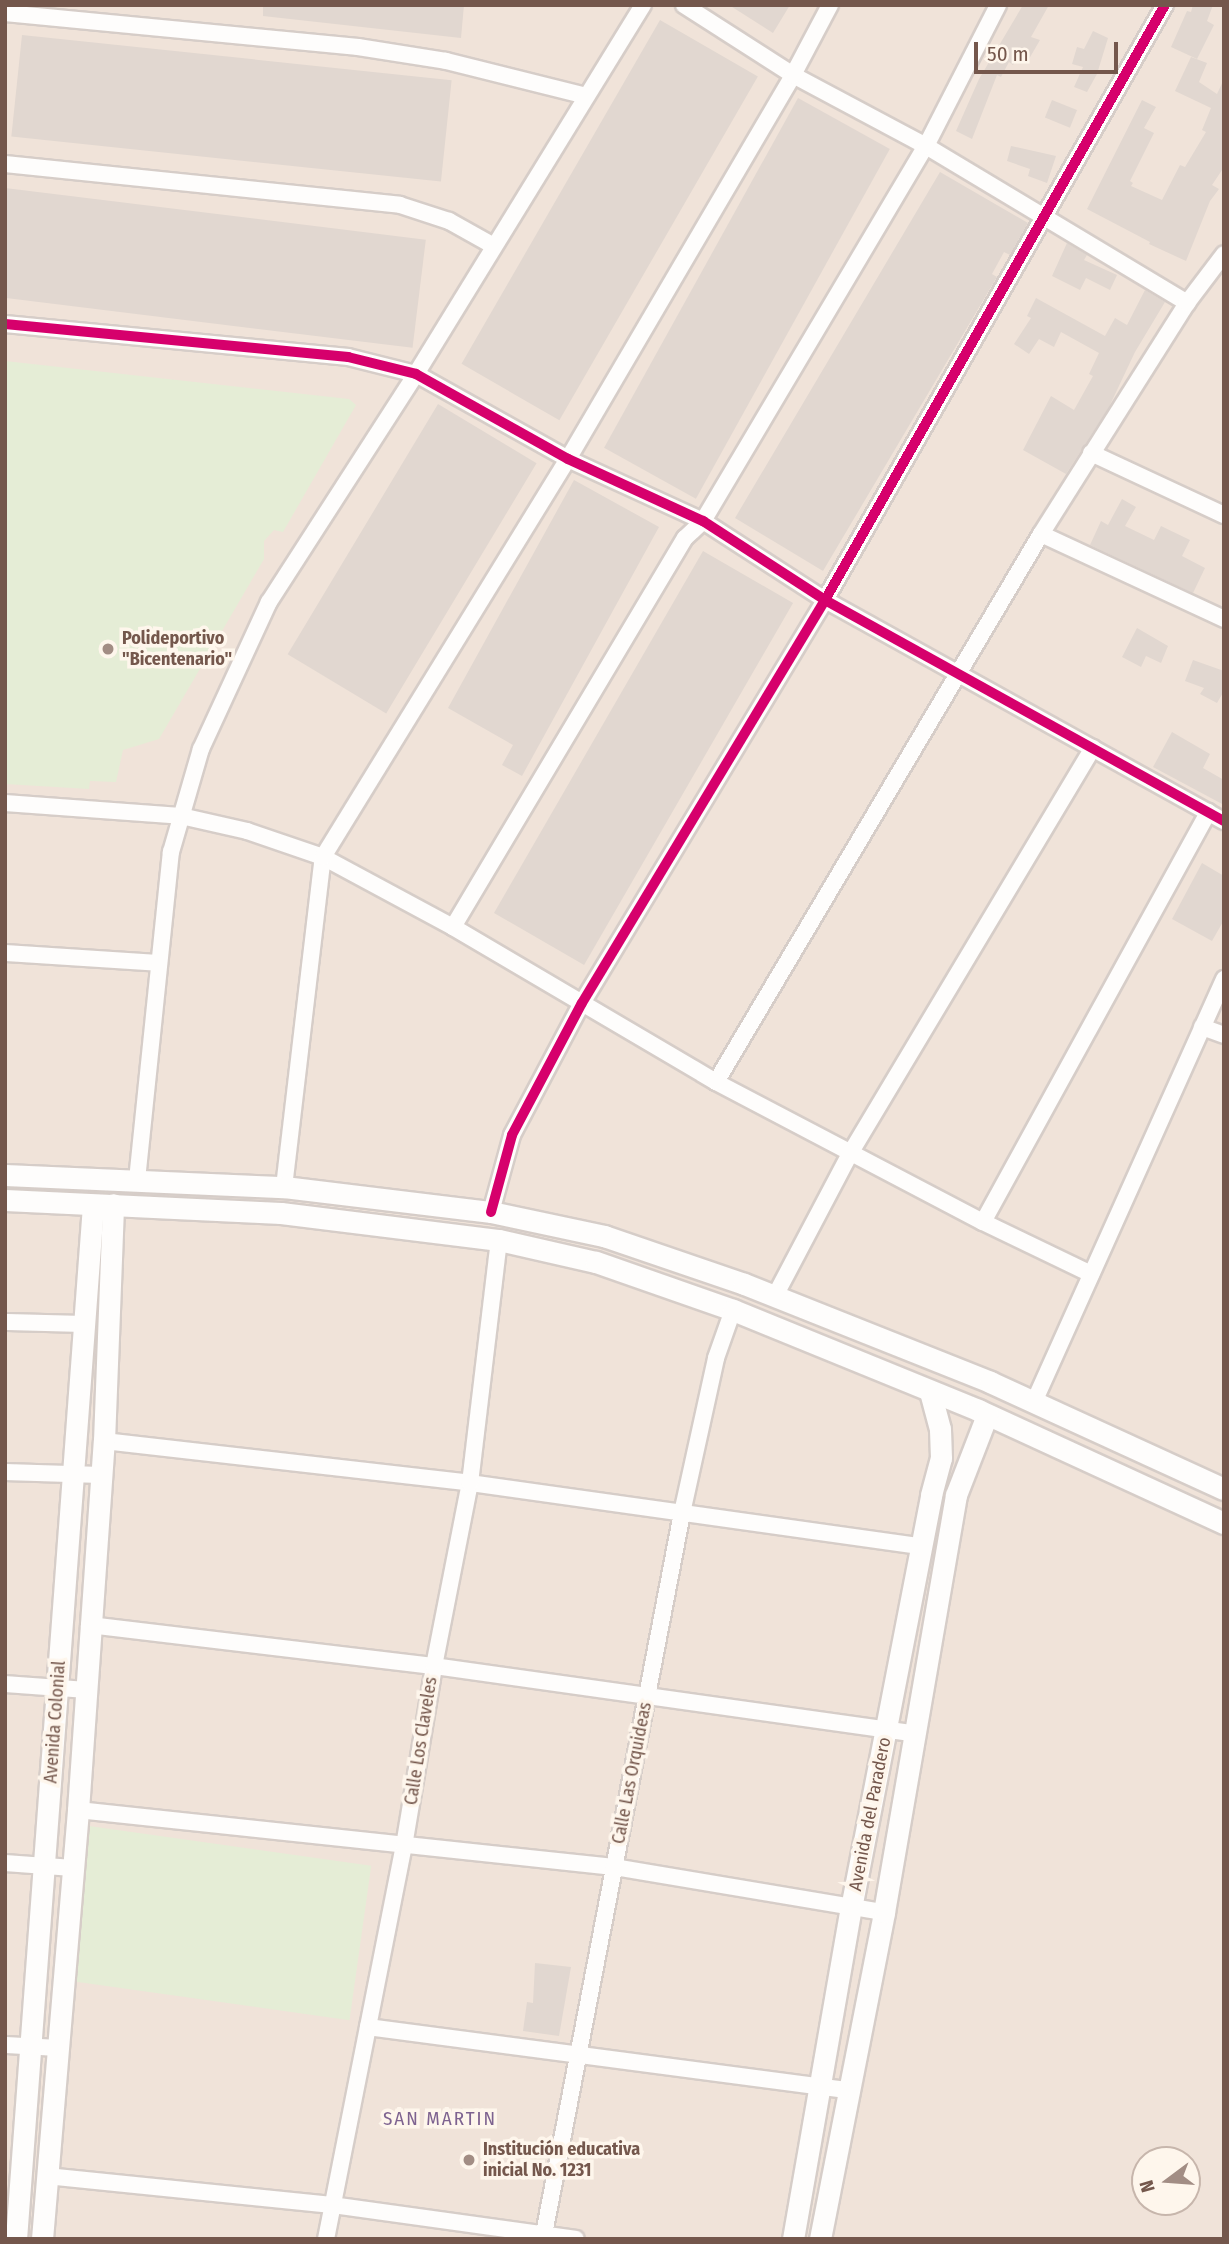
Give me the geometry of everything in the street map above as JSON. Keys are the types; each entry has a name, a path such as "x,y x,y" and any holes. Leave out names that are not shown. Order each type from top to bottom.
{"street":[{"path":"137,1180 171,852 201,749 269,602 416,374 643,5"},
{"path":"684,5 793,75 926,146 1187,303"},
{"path":"284,1187 323,857 568,459 793,75 830,5"},
{"path":"453,927 685,538 703,521 926,146 998,5"},
{"path":"491,1212 512,1136 582,1003 825,600 1166,5"},
{"path":"5,13 358,47 446,61 586,96"},
{"path":"5,164 400,205 449,221 494,246"},
{"path":"716,1082 1041,534 1187,303 1224,254"},
{"path":"5,324 348,357 416,374 568,459 703,521 825,600 1224,821"},
{"path":"1091,453 1224,514"},
{"path":"1041,534 1224,619"},
{"path":"775,1296 851,1152 1093,748"},
{"path":"5,803 181,816 247,831 323,857 453,927 716,1082 983,1222 1091,1274"},
{"path":"983,1222 1208,812"},
{"path":"5,953 158,963"},
{"path":"1034,1402 1224,979"},
{"path":"1202,1027 1224,1035"},
{"path":"5,1175 284,1187 491,1212 604,1236 775,1296 990,1382 1224,1489"},
{"path":"5,1200 281,1213 499,1240 596,1262 733,1310 930,1391 1224,1523"},
{"path":"13,2229 43,2233 78,1810 104,1441 103,1205"},
{"name":"Avenida Colonial","path":"13,2229 31,2046 85,1324 103,1205"},
{"name":"Calle Los Claveles","path":"326,2239 404,1846 434,1666 470,1483 499,1240"},
{"name":"Calle Las Orquideas","path":"543,2236 681,1513 716,1358 733,1310"},
{"path":"5,1322 85,1324"},
{"name":"Avenida del Paradero","path":"820,2239 884,1912 956,1495 990,1382"},
{"name":"Avenida del Paradero","path":"796,2238 818,2085 941,1458 940,1429 930,1391"},
{"path":"104,1441 470,1483 922,1546"},
{"path":"5,1472 101,1475"},
{"path":"89,1625 434,1666 915,1734"},
{"path":"5,1684 86,1689"},
{"path":"78,1810 614,1867 884,1912"},
{"path":"5,1863 73,1868"},
{"path":"368,2026 848,2090"},
{"path":"5,2045 58,2048"},
{"path":"47,2176 332,2205 576,2239"}],"shaded area":[{"path":"5,5 1224,5 1224,2239 5,2239"}],"green space":[{"name":"Polideportivo \"Bicentenario\"","path":"5,361 349,399 356,405 283,532 274,530 264,541 264,559 159,739 123,750 116,782 90,781 89,789 5,784"},
{"path":"89,1826 371,1866 350,2020 67,1980"}],"building":[{"path":"263,5 464,5 461,38 263,16"},
{"path":"729,5 790,5 773,33"},
{"path":"1023,5 1049,5 1031,37 1040,40 1029,59 1019,54 1013,65 1009,62 1001,77 997,75 972,139 956,131 979,79"},
{"path":"1193,5 1213,5 1207,21 1214,25 1197,59 1171,47 1187,11 1191,12"},
{"path":"660,20 758,76 559,420 462,364"},
{"path":"1093,31 1108,38 1097,74 1087,92 1074,87 1083,67 1072,64 1077,47 1084,49"},
{"path":"22,35 452,80 441,182 11,136"},
{"path":"1191,57 1207,63 1199,82 1217,94 1224,79 1224,167 1212,185 1219,189 1210,201 1186,261 1149,244 1150,242 1087,209 1142,100 1156,107 1144,128 1154,133 1130,181 1133,183 1131,186 1162,200 1180,165 1185,167 1206,132 1202,130 1211,108 1175,91"},
{"path":"798,98 890,149 696,499 604,448"},
{"path":"1052,100 1077,110 1070,128 1045,118"},
{"path":"1011,146 1056,156 1047,183 1028,176 1030,169 1007,161"},
{"path":"940,172 1028,223 1010,255 1004,252 992,274 997,277 823,571 735,518"},
{"path":"5,188 426,240 413,348 5,298"},
{"path":"1067,243 1087,255 1084,260 1117,275 1110,290 1086,278 1080,290 1052,276"},
{"path":"1145,290 1165,302 1135,352 1109,407 1066,474 1023,450 1051,396 1074,410 1093,376 1089,374 1099,353 1061,332 1054,347 1039,339 1029,354 1014,344 1031,318 1027,316 1036,298 1105,336 1115,318 1127,325"},
{"path":"438,404 537,463 386,714 288,654"},
{"path":"574,480 659,527 522,776 502,765 513,745 448,708"},
{"path":"1122,499 1136,507 1125,526 1154,540 1161,526 1190,540 1182,556 1205,568 1193,593 1090,545 1101,521 1108,525"},
{"path":"703,551 793,603 584,965 494,913"},
{"path":"1137,628 1168,646 1161,663 1146,656 1141,667 1122,657"},
{"path":"1193,660 1224,671 1224,691 1217,703 1200,694 1204,688 1185,681"},
{"path":"1172,732 1210,754 1203,768 1224,780 1224,805 1153,767"},
{"path":"1202,863 1224,876 1224,920 1212,941 1172,919"},
{"path":"535,1963 571,1967 559,2036 523,2031 527,2002 533,2003"}],"cycle path":[{"path":"491,1212 512,1135 582,1003 825,600 1165,5"},
{"path":"5,324 348,357 416,374 568,459 703,521 825,600 1224,821"}],"place":[{"name":"Polideportivo \"Bicentenario\"","path":"108,649"},
{"name":"Institución educativa inicial No. 1231","path":"469,2160"}],"district":[{"name":"SAN MARTIN","path":"440,2119"}]}
